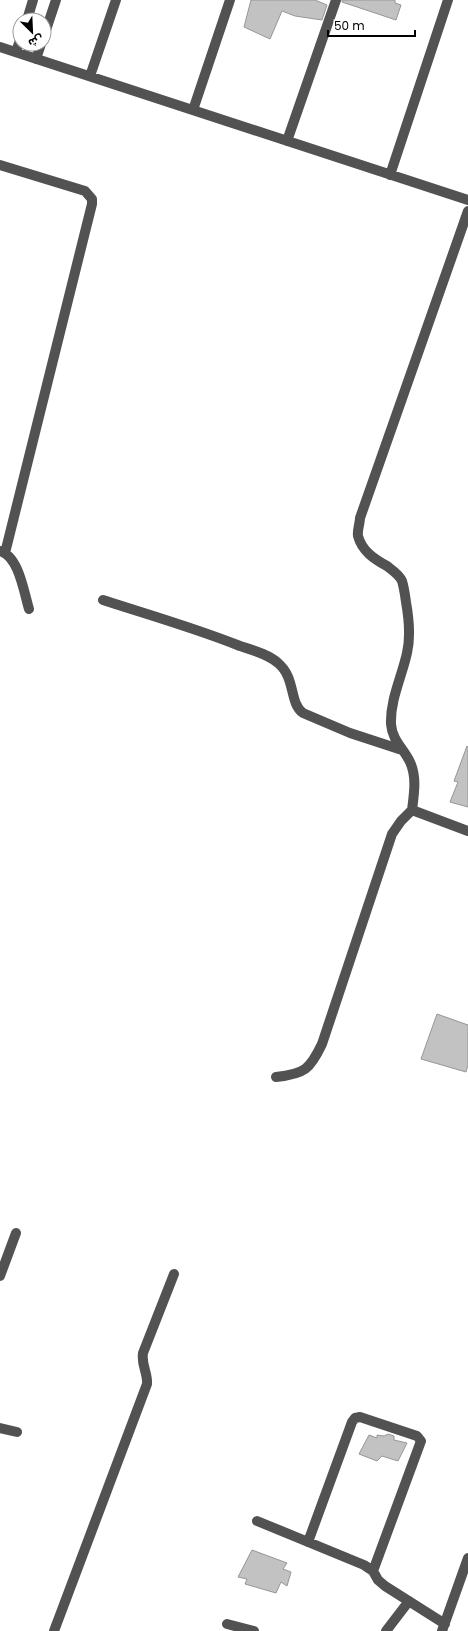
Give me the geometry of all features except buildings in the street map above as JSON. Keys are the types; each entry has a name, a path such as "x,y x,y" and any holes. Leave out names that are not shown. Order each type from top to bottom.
{"street":[{"path":"29,12 33,0"},
{"path":"52,12 56,0"},
{"path":"90,76 116,0"},
{"path":"193,110 230,0"},
{"path":"287,141 336,0"},
{"path":"390,174 448,0"},
{"path":"0,47 12,51"},
{"path":"16,52 468,200"},
{"path":"36,59 38,52"},
{"path":"0,164 85,191 92,199 92,204 3,552 15,564 29,609"},
{"path":"276,1077 295,1075 306,1069 315,1058 322,1044 392,834 401,821 412,810 414,775 410,761 395,739 391,725 394,701 409,641 409,617 402,580 394,571 371,556 362,545 358,535 360,518 468,211"},
{"path":"103,600 217,637 273,658 286,672 291,681 295,704 298,710 350,733 402,750"},
{"path":"412,810 468,831"},
{"path":"0,1276 16,1233"},
{"path":"54,1631 147,1384 148,1378 142,1360 143,1353 174,1274"},
{"path":"308,1542 352,1422 355,1418 360,1417 417,1436 421,1441 373,1571"},
{"path":"0,1428 16,1432"},
{"path":"257,1521 364,1565 373,1571 378,1580 444,1627 463,1586 468,1558"},
{"path":"386,1631 408,1601"},
{"path":"227,1624 254,1631"}]}
